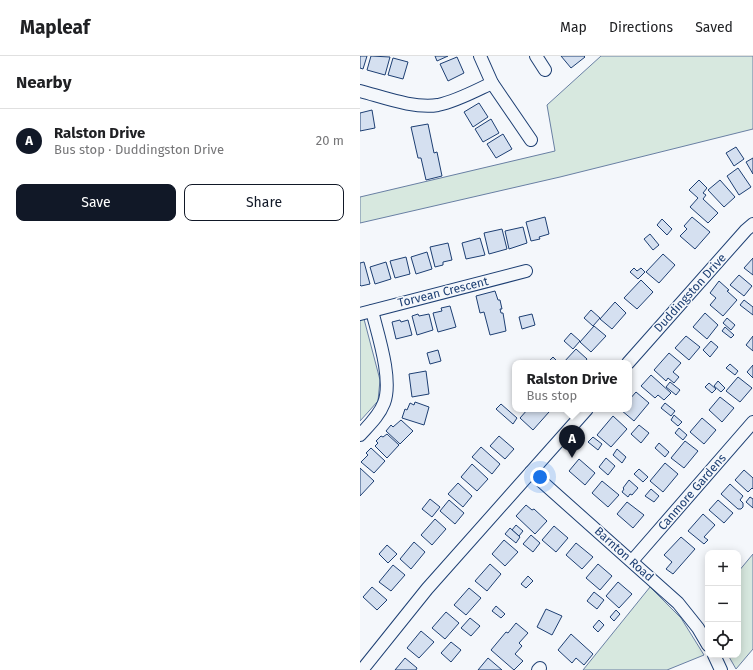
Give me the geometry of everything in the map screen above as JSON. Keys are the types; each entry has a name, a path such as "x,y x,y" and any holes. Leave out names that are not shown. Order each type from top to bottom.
{"street":[{"path":"480,56 492,83 531,140"},
{"path":"536,56 545,70"},
{"path":"360,91 405,103 427,106 448,102 492,83"},
{"name":"Duddingston Drive","path":"631,360 753,224"},
{"name":"Torvean Crescent","path":"360,314 526,271"},
{"path":"360,435 376,417 384,404 387,392 387,376 372,310"},
{"path":"362,670 427,589 584,412"},
{"name":"Canmore Gardens","path":"632,561 753,422"},
{"name":"Barnton Road","path":"531,472 678,603 698,628 705,640"},
{"path":"715,658 721,670"}],"shaded area":[{"path":"601,56 753,56 753,129 560,177 360,223 360,197 555,151 547,105"},
{"path":"364,319 380,380 378,401 360,421 360,320"},
{"path":"753,554 753,649 736,669 730,658 741,658 741,568"},
{"path":"650,587 681,618 704,655 667,670 583,670"}],"building":[{"path":"360,56 367,56 363,69 360,68"},
{"path":"371,56 390,57 385,75 367,70"},
{"path":"435,56 448,56 437,61"},
{"path":"561,56 584,56 585,57 571,68"},
{"path":"457,57 464,73 448,81 440,64"},
{"path":"393,58 408,62 403,79 388,75"},
{"path":"479,103 488,117 473,127 464,112"},
{"path":"372,110 375,128 360,131 360,113"},
{"path":"491,119 499,133 483,142 475,129"},
{"path":"428,124 434,153 437,152 442,176 426,180 421,158 418,158 411,127"},
{"path":"503,134 512,149 496,158 487,144"},
{"path":"736,147 744,159 734,166 726,153"},
{"path":"753,158 753,174 746,162"},
{"path":"738,168 751,187 739,195 727,176"},
{"path":"699,180 707,188 703,193 706,195 703,199 718,213 708,223 690,207 698,198 689,190"},
{"path":"720,180 735,197 724,207 708,190"},
{"path":"545,217 549,234 539,237 540,239 531,241 526,222"},
{"path":"692,217 710,232 695,249 680,236 687,229 684,226"},
{"path":"662,219 672,229 667,235 657,225"},
{"path":"523,227 527,243 509,249 505,231"},
{"path":"502,229 507,249 489,254 484,233"},
{"path":"650,234 659,245 653,250 644,239"},
{"path":"480,238 485,255 466,259 462,243"},
{"path":"448,243 452,260 443,262 443,265 435,267 430,247"},
{"path":"427,252 432,269 416,274 411,257"},
{"path":"663,254 675,265 659,283 646,272"},
{"path":"406,257 410,274 395,278 390,261"},
{"path":"753,258 753,275 744,268"},
{"path":"364,262 370,284 361,286 360,263"},
{"path":"386,262 391,279 375,284 370,267"},
{"path":"634,268 637,271 641,268 645,272 638,279 630,272"},
{"path":"739,275 752,286 744,296 730,285"},
{"path":"641,280 653,292 637,309 624,298"},
{"path":"719,281 737,300 723,316 710,305 716,298 710,293"},
{"path":"495,291 498,300 500,300 502,309 500,309 501,313 503,313 506,331 490,335 484,312 480,313 476,296"},
{"path":"744,300 753,307 753,315 740,305"},
{"path":"615,302 626,313 612,329 600,319"},
{"path":"450,306 456,327 438,332 433,313 442,311 441,308"},
{"path":"591,310 600,318 593,326 584,318"},
{"path":"705,313 718,325 707,339 693,327"},
{"path":"418,314 419,316 429,314 433,330 417,335 412,316"},
{"path":"532,314 535,325 522,329 519,317"},
{"path":"727,318 735,325 731,330 723,323"},
{"path":"400,320 401,322 408,320 412,335 396,339 392,322"},
{"path":"594,326 606,336 591,352 580,342"},
{"path":"725,327 734,335 731,338 722,331"},
{"path":"571,333 580,341 573,349 564,341"},
{"path":"686,336 700,347 689,360 675,348"},
{"path":"753,336 753,351 746,345"},
{"path":"711,341 718,347 710,357 703,350"},
{"path":"576,349 587,359 586,360 566,360"},
{"path":"438,350 441,361 430,364 427,353"},
{"path":"669,353 681,363 673,372 679,377 674,383 668,378 666,381 654,370"},
{"path":"730,364 738,371 735,375 726,368"},
{"path":"753,365 753,378 747,372"},
{"path":"426,371 429,394 412,397 409,374"},
{"path":"651,375 671,393 664,400 658,395 655,398 641,386"},
{"path":"738,377 752,388 740,402 726,391"},
{"path":"718,381 725,388 721,392 714,386"},
{"path":"670,382 680,390 676,395 666,387"},
{"path":"709,383 716,389 712,393 705,387"},
{"path":"636,392 649,403 634,421 623,412 632,412 632,397"},
{"path":"720,397 734,408 722,422 709,410"},
{"path":"415,402 429,407 424,425 402,418 405,409 407,410 410,403 414,405"},
{"path":"665,403 675,411 671,416 661,408"},
{"path":"501,404 517,418 513,424 496,409"},
{"path":"525,412 549,412 533,430 520,418"},
{"path":"674,415 682,422 678,426 671,420"},
{"path":"613,416 627,429 611,447 597,435"},
{"path":"702,418 716,430 704,444 690,432"},
{"path":"401,420 413,431 400,444 386,431 391,425 393,427"},
{"path":"639,425 649,433 641,443 631,434"},
{"path":"679,428 687,435 683,440 675,433"},
{"path":"387,434 399,445 387,458 375,446 378,443 376,441 381,436 383,437"},
{"path":"499,436 514,449 505,459 490,446"},
{"path":"593,437 602,444 598,450 588,442"},
{"path":"685,441 698,451 684,468 671,458"},
{"path":"659,443 669,452 665,457 655,448"},
{"path":"481,447 500,464 492,474 472,457"},
{"path":"371,448 385,461 374,473 361,462 368,455 366,453"},
{"path":"617,449 626,457 622,463 613,455"},
{"path":"606,458 615,466 608,475 599,467"},
{"path":"579,459 595,473 585,485 569,471"},
{"path":"665,463 678,474 663,492 650,481"},
{"path":"472,464 488,479 477,491 461,477"},
{"path":"360,468 374,481 360,496"},
{"path":"639,469 648,477 643,482 634,474"},
{"path":"744,470 753,478 753,489 752,488 748,492 735,480"},
{"path":"629,480 638,488 628,497 622,492"},
{"path":"602,481 619,495 608,507 592,493"},
{"path":"458,483 472,496 463,507 448,494"},
{"path":"730,484 743,496 740,500 743,503 743,507 741,509 738,509 721,494"},
{"path":"651,489 659,496 654,502 645,496"},
{"path":"750,497 753,499 753,508 746,502"},
{"path":"430,499 440,507 432,517 422,509"},
{"path":"449,500 464,513 455,524 440,511"},
{"path":"718,500 733,513 724,523 709,510"},
{"path":"627,502 644,515 633,528 617,514"},
{"path":"526,505 532,510 534,509 547,521 535,534 516,516"},
{"path":"703,514 715,525 704,537 708,540 704,544 688,531"},
{"path":"435,519 446,529 432,545 421,535"},
{"path":"516,525 523,531 519,536 512,530"},
{"path":"554,526 568,538 556,552 542,540"},
{"path":"510,528 520,537 516,543 505,534"},
{"path":"531,535 540,543 533,552 523,544"},
{"path":"681,537 695,549 673,574 666,569 672,562 664,555"},
{"path":"504,540 518,552 505,566 492,554"},
{"path":"414,542 425,552 411,569 400,559"},
{"path":"576,543 593,557 582,569 566,555"},
{"path":"387,545 397,554 388,563 379,554"},
{"path":"490,564 501,574 487,591 475,581"},
{"path":"598,564 612,576 600,590 586,578"},
{"path":"393,565 405,575 391,591 379,582"},
{"path":"528,576 533,581 526,588 521,584"},
{"path":"618,582 632,594 619,608 606,596"},
{"path":"372,587 387,600 377,610 363,597"},
{"path":"469,588 481,598 466,615 454,605"},
{"path":"594,592 604,600 597,609 587,601"},
{"path":"496,606 505,614 501,618 492,611"},
{"path":"546,609 562,616 552,635 537,627"},
{"path":"616,610 620,614 614,621 610,617"},
{"path":"446,612 459,623 445,639 432,628"},
{"path":"470,618 480,626 471,636 461,628"},
{"path":"599,620 604,625 598,632 593,627"},
{"path":"516,623 528,633 519,643 522,646 515,654 523,661 514,670 491,650 506,632 508,633"},
{"path":"421,631 434,642 419,658 407,648"},
{"path":"571,634 593,654 584,665 576,658 572,663 558,650"},
{"path":"451,642 461,650 451,662 441,653"},
{"path":"405,658 417,668 416,670 395,670"},
{"path":"488,658 502,670 478,670"}],"place":[{"name":"Ralston Drive","path":"572,458"}]}
